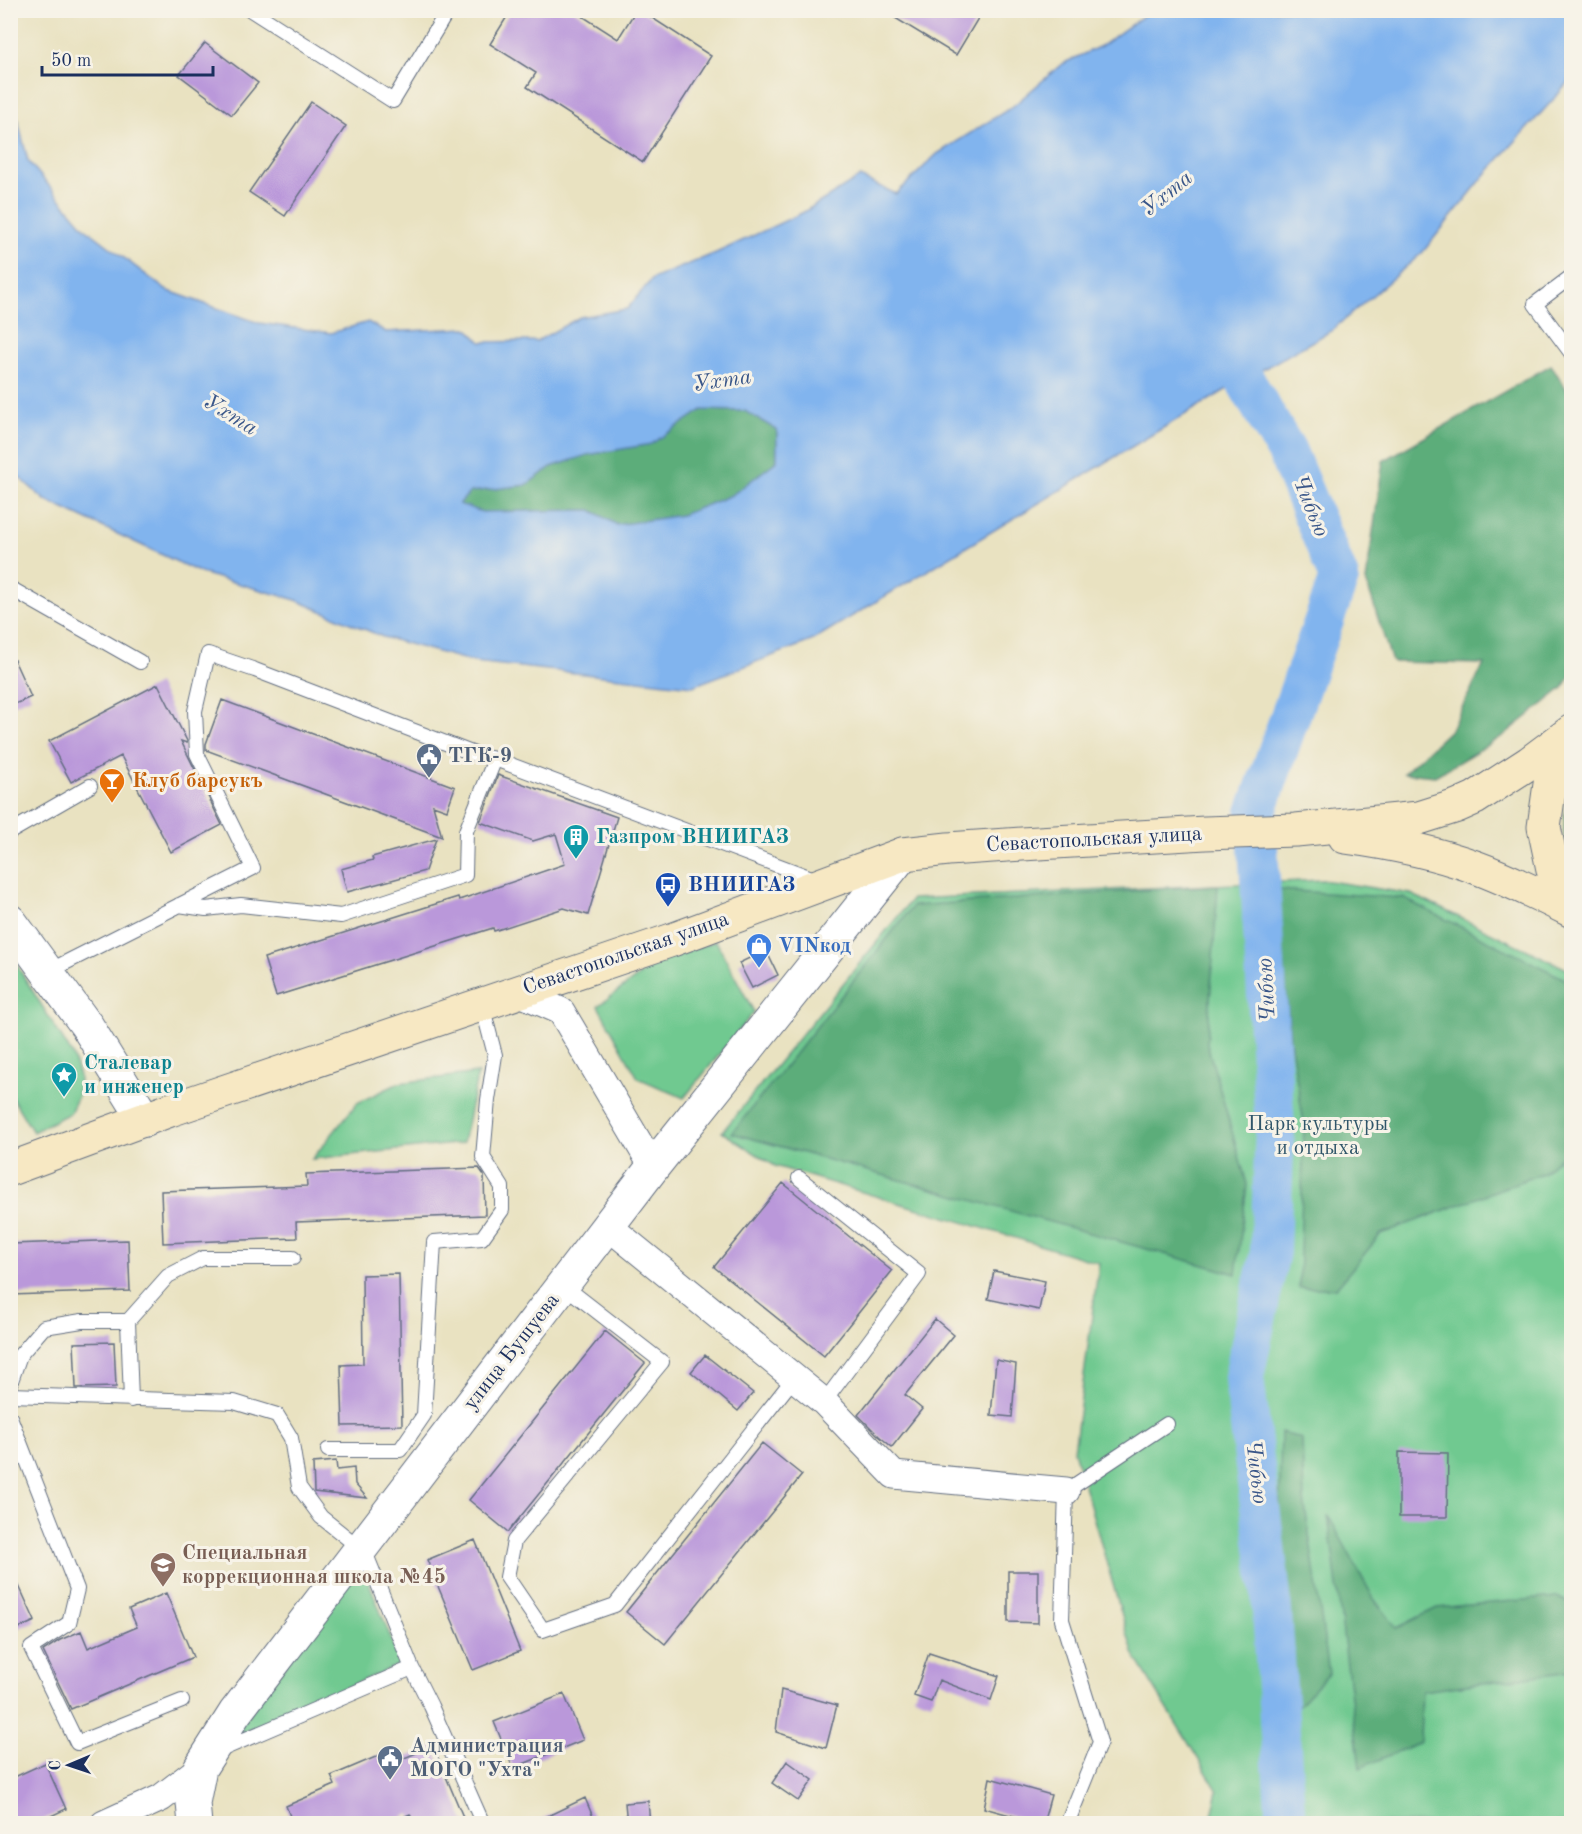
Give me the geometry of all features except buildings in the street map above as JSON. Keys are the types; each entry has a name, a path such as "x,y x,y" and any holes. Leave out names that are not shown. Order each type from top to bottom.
{"main road":[{"name":"Севастопольская улица","path":"10,1169 170,1110 672,940 903,854 948,849 1205,833 1296,830 1419,818 1457,806 1493,787 1572,731"},
{"path":"1572,740 1550,783 1544,827 1554,874 1572,902"},
{"name":"Севастопольская улица","path":"1296,830 1368,840 1440,856 1510,881 1572,911"}],"street":[{"name":"улица Бушуева","path":"104,1824 161,1798 204,1762 235,1713 653,1167 903,854"},
{"path":"10,921 87,1026 145,1120"},
{"path":"518,992 561,1011 653,1167"},
{"path":"608,1226 824,1402 894,1475 1066,1491"},
{"path":"195,1824 193,1803 204,1762"}],"lane":[{"path":"251,10 393,101 448,10"},
{"path":"1572,276 1535,303 1572,354"},
{"path":"10,588 140,662"},
{"path":"47,972 253,868 197,754 195,711 208,654 825,883"},
{"path":"179,905 206,909 241,905 341,916 465,874 466,831 495,759"},
{"path":"10,832 90,786"},
{"path":"328,1450 400,1450 424,1415 434,1242 482,1238 502,1210 501,1187 483,1157 495,1055 482,1005"},
{"path":"799,1178 919,1274 824,1402"},
{"path":"131,1400 128,1321 168,1276 203,1258 293,1258"},
{"path":"563,1285 662,1362 514,1541 507,1577 543,1630 615,1605 794,1378"},
{"path":"10,1384 20,1355 44,1327 81,1321 128,1321"},
{"path":"10,1395 234,1402 277,1415 291,1438 298,1487 321,1517 360,1549 483,1824"},
{"path":"10,1417 77,1589 69,1623 32,1648 77,1743 182,1701"},
{"path":"1067,1824 1100,1742 1062,1620 1066,1491 1167,1424"},
{"path":"204,1762 412,1668"}],"green space":[{"path":"1551,365 1571,396 1571,675 1563,688 1503,736 1435,776 1404,773 1451,729 1484,664 1392,662 1366,581 1383,461"},
{"path":"702,410 745,411 777,430 777,461 732,495 682,515 617,525 591,510 482,512 458,504 470,492 526,485 551,467 587,455 651,444"},
{"path":"1571,787 1571,867 1564,827"},
{"name":"Парк культуры и отдыха","path":"1323,880 1411,894 1571,971 1571,1823 1210,1823 1218,1791 1133,1653 1074,1451 1099,1263 775,1166 722,1132 912,899"},
{"path":"1218,885 1207,1044 1247,1184 1236,1274 732,1133 913,906"},
{"path":"1279,890 1403,898 1571,982 1571,1147 1543,1173 1381,1234 1336,1288 1299,1288 1304,1124 1290,1040"},
{"path":"716,941 754,1012 684,1098 638,1078 598,1006 660,960"},
{"path":"11,956 72,1054 79,1076 78,1096 70,1113 33,1132 11,1096"},
{"path":"478,1073 463,1143 312,1159 357,1103 399,1083"},
{"path":"1281,1432 1302,1439 1304,1499 1329,1673 1294,1710 1278,1566"},
{"path":"1328,1515 1374,1599 1397,1628 1437,1608 1557,1597 1571,1604 1571,1671 1422,1691 1420,1742 1360,1768"},
{"path":"361,1562 401,1664 231,1738"}],"water":[{"name":"Ухта","path":"1154,10 1571,11 1571,80 1485,175 1422,253 1331,331 1224,391 811,641 693,686 474,662 383,637 296,600 201,573 45,500 11,470 11,109 16,113 28,161 85,228 166,290 259,323 331,333 368,322 386,332 467,328 481,342 537,341 580,317 627,309 652,279 716,253 804,212 860,177 896,194 937,154 1012,107 1062,64 1101,46","holes":["702,410 745,411 777,430 777,461 732,495 682,515 617,525 591,510 482,512 459,504 470,492 526,485 551,467 587,455 651,444"]}],"waterway":[{"name":"Чибью","path":"1216,331 1287,452 1339,578 1256,813 1275,1128 1270,1252 1244,1377 1271,1596 1286,1824"}],"place":[{"name":"ТГК-9","path":"429,779"},
{"name":"Клуб барсукъ","path":"112,804"},
{"name":"Газпром ВНИИГАЗ","path":"576,860"},
{"name":"ВНИИГАЗ","path":"668,908"},
{"name":"VINкод","path":"759,969"},
{"name":"Сталевар и инженер","path":"64,1098"},
{"name":"Специальная коррекционная школа №45","path":"163,1588"},
{"name":"Администрация МОГО \"Ухта\"","path":"390,1781"}]}
